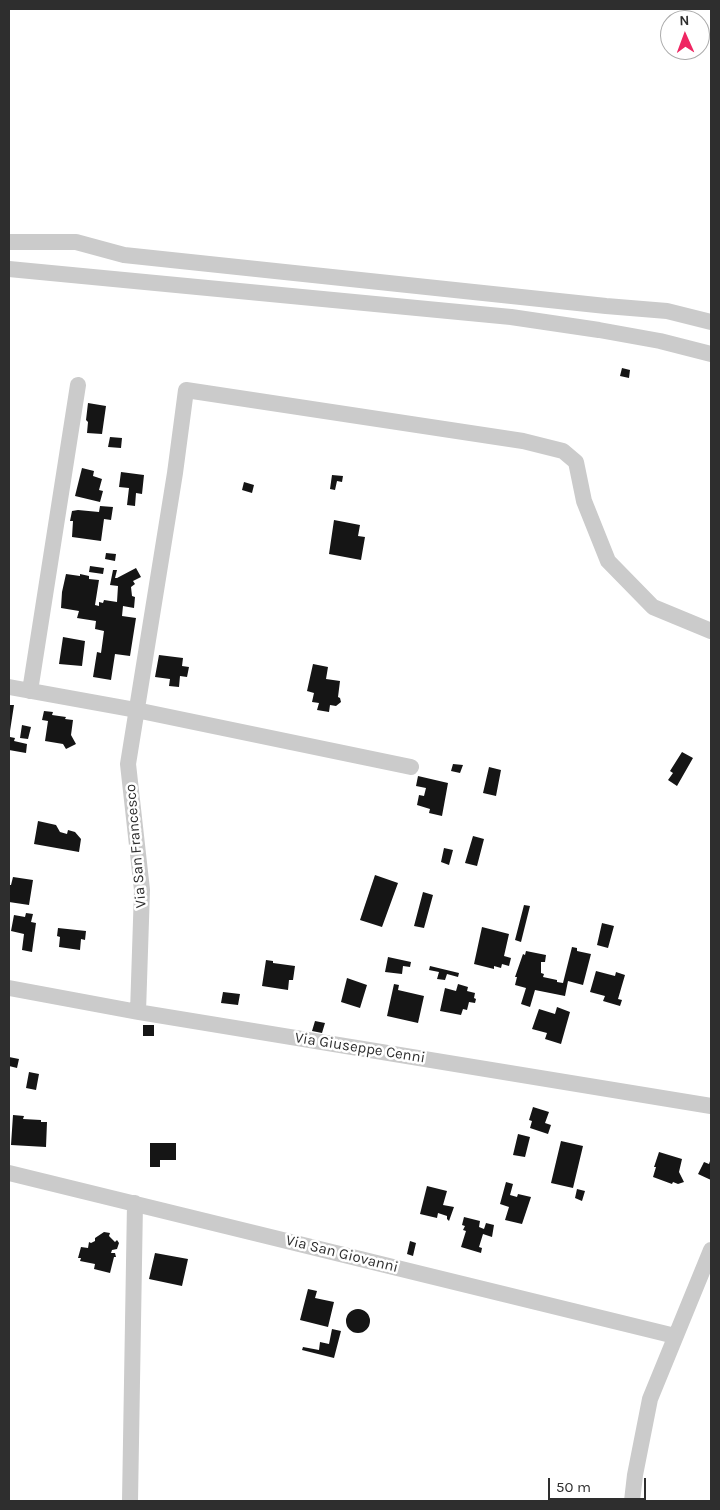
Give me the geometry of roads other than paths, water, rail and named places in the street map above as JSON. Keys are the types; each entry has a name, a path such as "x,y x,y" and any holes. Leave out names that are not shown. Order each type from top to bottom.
{"street":[{"path":"9,242 76,242 124,256 667,311 711,322"},
{"path":"9,269 510,317 600,330 711,354"},
{"path":"30,691 78,385"},
{"name":"Via San Francesco","path":"138,1012 142,890 128,764 175,473 186,390 523,441 563,451 576,462 584,501 608,561 653,607 711,631"},
{"path":"9,687 136,710 411,768"},
{"name":"Via Giuseppe Cenni","path":"9,988 138,1012 711,1106"},
{"name":"Via San Giovanni","path":"9,1174 135,1203 675,1336"},
{"path":"130,1501 135,1203"},
{"path":"632,1501 635,1475 650,1399 711,1250"}]}
